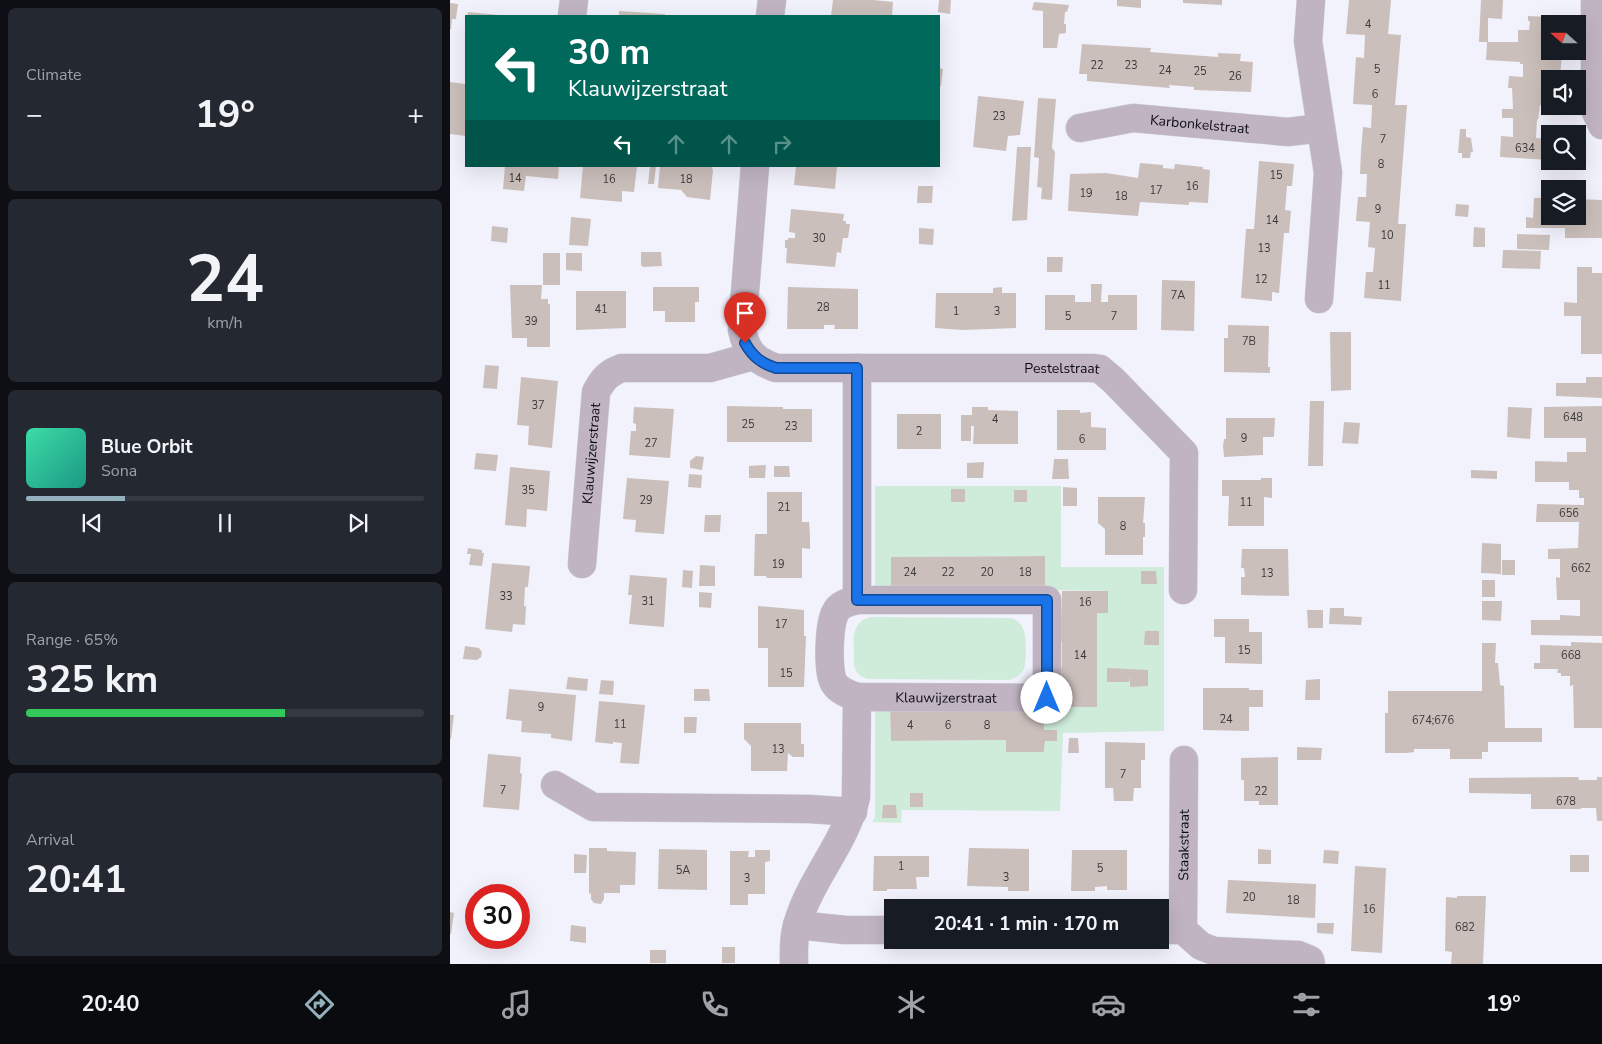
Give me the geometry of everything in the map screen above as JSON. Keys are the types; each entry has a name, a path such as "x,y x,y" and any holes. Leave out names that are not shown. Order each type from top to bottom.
{"street":[{"path":"572,15 574,0"},
{"path":"770,15 772,0"},
{"path":"1311,0 1308,41 1328,173 1319,299"},
{"path":"1595,0 1595,110 1602,125"},
{"name":"Karbonkelstraat","path":"1080,128 1133,118 1288,132 1321,128"},
{"path":"755,167 742,330 745,343 753,356 764,364 776,368 857,368 857,600"},
{"name":"Klauwijzerstraat","path":"582,564 596,392 603,379 611,372 622,368 710,368 753,356"},
{"name":"Pestelstraat","path":"857,368 1100,369 1184,453 1183,590"},
{"name":"Klauwijzerstraat","path":"857,600 1047,600 1047,698 857,698 841,690 834,682 830,672 831,634 835,612 844,602 857,600"},
{"path":"794,964 797,925 814,886 853,812 856,797 857,698"},
{"name":"Staakstraat","path":"1184,760 1172,930 1214,951 1298,955 1310,960 1311,964"},
{"path":"555,785 593,808 853,812"},
{"path":"797,925 845,930 884,930"}],"green space":[{"path":"875,486 1061,486 1061,567 1164,567 1164,731 1063,733 1060,811 902,810 901,823 872,822 875,817 875,708 890,708 891,741 1006,740 1006,752 1044,752 1045,741 1057,741 1057,731 1044,730 1044,707 1097,707 1097,613 1108,612 1108,591 1045,590 1044,556 891,557 891,590 875,590"},
{"path":"871,617 1012,618 1017,620 1023,628 1026,653 1024,669 1018,676 1008,680 868,679 860,676 855,669 854,642 857,626 860,622"}],"building":[{"path":"833,0 893,2 892,15 831,15"},
{"path":"939,0 951,0 950,14 938,12"},
{"path":"1117,0 1141,0 1141,8 1117,6"},
{"path":"1183,0 1222,0 1222,5 1183,3"},
{"path":"1349,0 1391,0 1388,34 1401,35 1395,105 1407,105 1398,224 1406,224 1401,301 1364,298 1366,272 1373,272 1375,248 1368,247 1370,222 1356,220 1358,197 1366,197 1367,174 1360,174 1361,151 1363,127 1371,128 1372,105 1353,104 1356,57 1364,58 1365,35 1346,34"},
{"path":"1481,0 1503,0 1502,19 1488,18 1488,42 1479,42"},
{"path":"1034,2 1069,5 1067,12 1065,12 1064,24 1066,24 1066,33 1059,34 1057,48 1043,48 1043,11 1032,10"},
{"path":"450,3 458,4 456,19 452,19 451,29 450,29"},
{"path":"619,11 665,14 665,15 619,15"},
{"path":"468,12 499,15 467,15"},
{"path":"1528,16 1541,17 1541,60 1561,60 1561,70 1541,70 1541,105 1537,119 1536,138 1541,138 1541,159 1500,157 1501,136 1513,137 1513,118 1502,118 1502,109 1513,109 1512,88 1508,88 1509,76 1523,77 1523,64 1520,64 1520,62 1486,60 1487,42 1518,42 1518,30 1529,30 1530,21 1528,21"},
{"path":"1082,44 1151,48 1150,52 1218,57 1218,53 1241,54 1240,61 1253,62 1251,92 1194,90 1194,87 1169,85 1170,88 1087,81 1087,74 1079,74"},
{"path":"940,68 943,69 940,86"},
{"path":"450,82 465,84 465,136 450,134"},
{"path":"978,96 1024,101 1020,135 1008,136 1006,151 973,147"},
{"path":"1038,98 1056,99 1052,148 1055,152 1052,200 1041,199 1042,188 1037,187 1039,158 1034,157"},
{"path":"1460,129 1466,129 1466,137 1471,138 1473,152 1471,152 1470,158 1462,158 1462,153 1458,153"},
{"path":"1017,147 1031,147 1027,220 1012,221"},
{"path":"1259,161 1294,164 1292,186 1287,186 1285,210 1291,211 1289,233 1284,233 1279,293 1272,292 1272,301 1241,298 1246,229 1254,229"},
{"path":"1140,163 1163,165 1163,168 1174,169 1175,164 1203,167 1203,169 1210,170 1208,203 1189,202 1189,205 1140,202 1138,216 1068,211 1070,174 1106,173 1138,178"},
{"path":"505,167 559,167 558,179 526,176 524,191 503,189"},
{"path":"583,167 637,167 634,192 622,191 622,202 580,198"},
{"path":"650,167 656,167 654,184 648,184"},
{"path":"660,167 712,167 713,170 710,200 687,197 681,190 658,188"},
{"path":"796,167 837,167 835,189 794,185"},
{"path":"918,186 933,186 932,203 917,203"},
{"path":"1534,198 1541,198 1541,225 1586,225 1586,199 1602,200 1602,238 1565,238 1565,228 1526,228 1526,217 1533,218"},
{"path":"1456,204 1469,205 1468,217 1455,216"},
{"path":"791,209 844,214 843,221 846,221 846,224 850,224 848,238 843,238 841,253 837,252 835,267 786,263 787,248 785,248 785,240 795,238 795,233 789,232"},
{"path":"571,217 591,219 588,246 569,245"},
{"path":"492,226 508,228 507,243 491,241"},
{"path":"1474,227 1485,228 1485,247 1473,247"},
{"path":"919,228 934,229 933,245 919,244"},
{"path":"1517,234 1550,235 1549,250 1517,249"},
{"path":"1503,250 1541,251 1540,269 1502,268"},
{"path":"641,252 661,252 662,266 643,267 641,265"},
{"path":"543,253 560,253 560,285 543,285"},
{"path":"566,253 582,253 582,271 566,270"},
{"path":"1047,257 1063,257 1062,272 1047,272"},
{"path":"1577,267 1592,267 1592,273 1602,273 1602,354 1581,354 1581,316 1564,316 1564,302 1577,303"},
{"path":"1162,280 1195,281 1194,331 1161,330"},
{"path":"1091,284 1102,284 1101,302 1108,302 1108,295 1137,295 1137,330 1045,330 1045,295 1075,295 1075,302 1091,302"},
{"path":"510,285 542,285 541,299 548,299 548,304 550,304 550,347 527,347 527,338 512,338"},
{"path":"653,287 699,287 699,302 695,302 695,322 665,322 665,311 653,311"},
{"path":"788,287 858,289 858,329 834,329 835,325 824,325 824,329 787,329"},
{"path":"1002,287 1002,293 1016,293 1016,328 963,330 935,328 936,293 993,293 993,288"},
{"path":"576,291 626,291 626,328 576,330"},
{"path":"1228,325 1269,326 1268,367 1270,367 1270,373 1224,372 1224,338 1228,338"},
{"path":"1330,332 1351,332 1351,390 1331,391"},
{"path":"485,365 499,366 497,389 483,388"},
{"path":"521,377 558,381 552,448 528,445 529,426 517,425"},
{"path":"1586,377 1602,377 1602,398 1556,396 1556,383 1586,383"},
{"path":"1310,401 1324,401 1323,466 1308,466"},
{"path":"727,406 812,409 812,442 727,442"},
{"path":"1602,406 1602,636 1531,635 1531,620 1560,620 1560,615 1580,616 1580,600 1557,600 1556,577 1560,578 1560,559 1548,559 1548,549 1578,548 1579,522 1536,522 1537,504 1584,505 1584,498 1579,498 1579,490 1569,490 1569,482 1535,482 1535,461 1567,462 1567,452 1586,452 1586,438 1544,438 1544,407"},
{"path":"634,407 674,409 670,458 629,455 631,431 636,431 636,424 633,423"},
{"path":"972,407 988,407 988,410 1018,411 1018,444 973,444 974,426 971,426 971,441 961,441 961,415 972,415"},
{"path":"1508,407 1532,408 1530,439 1507,437"},
{"path":"1057,410 1080,410 1080,413 1091,412 1091,427 1106,428 1106,450 1057,450"},
{"path":"897,414 941,414 941,449 897,449"},
{"path":"1226,418 1275,418 1274,437 1263,437 1263,455 1224,457 1223,446 1224,439 1226,439"},
{"path":"1344,422 1360,423 1358,444 1342,443"},
{"path":"476,453 498,455 496,471 474,469"},
{"path":"696,456 704,457 702,470 690,468 690,461"},
{"path":"1054,459 1068,459 1069,479 1052,479"},
{"path":"984,462 983,478 967,478 967,463"},
{"path":"766,465 765,478 749,478 749,466"},
{"path":"774,466 789,466 790,477 774,477"},
{"path":"510,467 550,471 547,511 527,509 526,527 505,525"},
{"path":"1471,470 1497,471 1497,479 1471,478"},
{"path":"689,474 702,475 701,488 688,487"},
{"path":"627,478 669,481 664,534 635,532 636,520 623,519"},
{"path":"1261,478 1272,478 1272,498 1264,497 1264,526 1228,526 1229,496 1222,496 1222,480 1261,480"},
{"path":"1063,487 1077,488 1077,506 1063,506"},
{"path":"951,489 965,489 965,502 951,502"},
{"path":"1014,490 1027,490 1027,502 1014,502"},
{"path":"767,492 802,492 802,522 809,522 810,549 802,548 802,578 754,576 755,534 767,534"},
{"path":"1098,497 1145,497 1143,555 1105,555 1105,529 1098,523"},
{"path":"705,515 721,515 720,532 704,532"},
{"path":"1482,543 1501,544 1501,574 1481,573"},
{"path":"468,548 482,550 482,553 484,553 482,566 469,565 471,554 467,554"},
{"path":"1242,549 1288,549 1289,596 1241,595 1241,577 1245,577 1244,568 1241,568"},
{"path":"1045,556 1045,588 891,588 891,557"},
{"path":"1502,560 1515,560 1515,575 1502,575"},
{"path":"492,563 530,566 528,587 525,587 525,625 513,624 512,632 485,629"},
{"path":"700,565 715,566 715,586 699,586"},
{"path":"683,570 693,571 692,588 682,587"},
{"path":"1141,571 1156,571 1157,584 1141,584"},
{"path":"630,575 667,578 664,627 629,624 632,595 628,595"},
{"path":"1482,580 1495,580 1495,597 1482,597"},
{"path":"1062,591 1108,591 1108,613 1097,613 1097,707 1062,707 1060,668 1062,667 1062,642 1060,642"},
{"path":"699,592 712,593 711,608 699,607"},
{"path":"1482,601 1502,601 1501,621 1482,620"},
{"path":"758,606 804,610 804,636 806,636 804,687 768,687 768,648 758,648"},
{"path":"1330,608 1344,608 1344,616 1362,617 1361,625 1329,624"},
{"path":"1307,610 1323,610 1323,628 1308,628"},
{"path":"1214,619 1249,619 1249,632 1262,632 1262,664 1225,663 1225,637 1214,637"},
{"path":"1145,631 1159,631 1159,645 1144,645"},
{"path":"1571,642 1602,643 1602,728 1574,728 1573,686 1575,685 1570,686 1570,676 1561,676 1561,673 1557,673 1558,669 1534,669 1534,663 1540,663 1540,645 1571,646"},
{"path":"1482,643 1496,643 1495,663 1498,663 1500,685 1504,686 1505,728 1542,728 1542,742 1488,742 1488,752 1482,752 1482,759 1450,759 1450,749 1414,749 1414,752 1407,753 1385,753 1385,713 1388,713 1388,691 1482,691"},
{"path":"465,646 479,648 482,652 481,657 477,660 463,659"},
{"path":"1107,668 1148,670 1148,686 1130,687 1130,676 1129,682 1107,682"},
{"path":"568,677 588,679 587,691 566,689"},
{"path":"1320,679 1320,700 1305,700 1306,680"},
{"path":"601,680 614,681 613,695 599,694"},
{"path":"1203,688 1249,688 1249,690 1263,690 1263,707 1249,707 1249,731 1203,730"},
{"path":"509,689 576,695 572,741 551,738 551,734 521,732 522,721 506,719"},
{"path":"694,689 709,689 710,701 694,701"},
{"path":"599,701 645,705 639,764 620,763 622,743 595,742"},
{"path":"890,709 1044,709 1044,730 1057,730 1057,741 1045,741 1044,752 1006,752 1006,740 891,741"},
{"path":"450,715 454,715 451,739 450,739"},
{"path":"684,717 697,717 696,733 684,733"},
{"path":"744,723 801,723 801,744 804,744 804,757 793,757 788,753 787,771 751,771 751,746 744,739"},
{"path":"1069,738 1078,738 1079,753 1068,753"},
{"path":"1105,742 1145,743 1145,760 1141,760 1141,788 1134,788 1133,801 1114,801 1113,788 1105,788"},
{"path":"1297,747 1322,748 1321,760 1297,760"},
{"path":"488,754 521,757 520,773 522,774 519,810 483,807"},
{"path":"1278,757 1278,805 1259,805 1259,801 1244,801 1244,780 1241,780 1241,758"},
{"path":"1578,777 1579,780 1597,780 1597,777 1602,777 1602,821 1597,821 1596,808 1531,809 1531,794 1469,793 1469,778"},
{"path":"910,793 923,793 923,807 910,807"},
{"path":"883,805 896,805 897,818 882,818"},
{"path":"589,848 607,848 607,851 636,852 635,885 620,885 620,893 604,893 604,899 601,904 594,903 589,893"},
{"path":"969,848 1029,849 1029,891 1008,891 1008,887 967,886"},
{"path":"659,849 707,850 707,890 658,889"},
{"path":"1258,849 1271,850 1271,864 1258,864"},
{"path":"755,850 770,850 770,861 765,862 765,894 748,894 748,905 730,905 730,851 749,851 748,857 755,857"},
{"path":"1072,850 1127,850 1127,890 1107,890 1107,886 1095,887 1095,891 1071,891"},
{"path":"1324,850 1339,851 1338,864 1323,863"},
{"path":"574,854 587,855 586,873 574,873"},
{"path":"1570,855 1589,855 1589,872 1570,872"},
{"path":"874,856 929,856 929,877 916,877 917,889 873,891"},
{"path":"1355,866 1386,868 1382,953 1351,951"},
{"path":"1228,880 1316,884 1315,918 1226,913"},
{"path":"1457,896 1486,896 1483,964 1451,964 1452,952 1445,951 1446,897 1457,898"},
{"path":"450,912 454,913 451,934 450,934"},
{"path":"1317,923 1334,923 1333,934 1317,933"},
{"path":"571,925 586,927 586,943 570,941"},
{"path":"722,947 735,947 735,963 722,963"},
{"path":"650,950 666,950 666,963 650,963"}],"route":[{"path":"745,343 753,356 764,364 776,368 857,368 857,600 1047,600 1047,698"}]}
